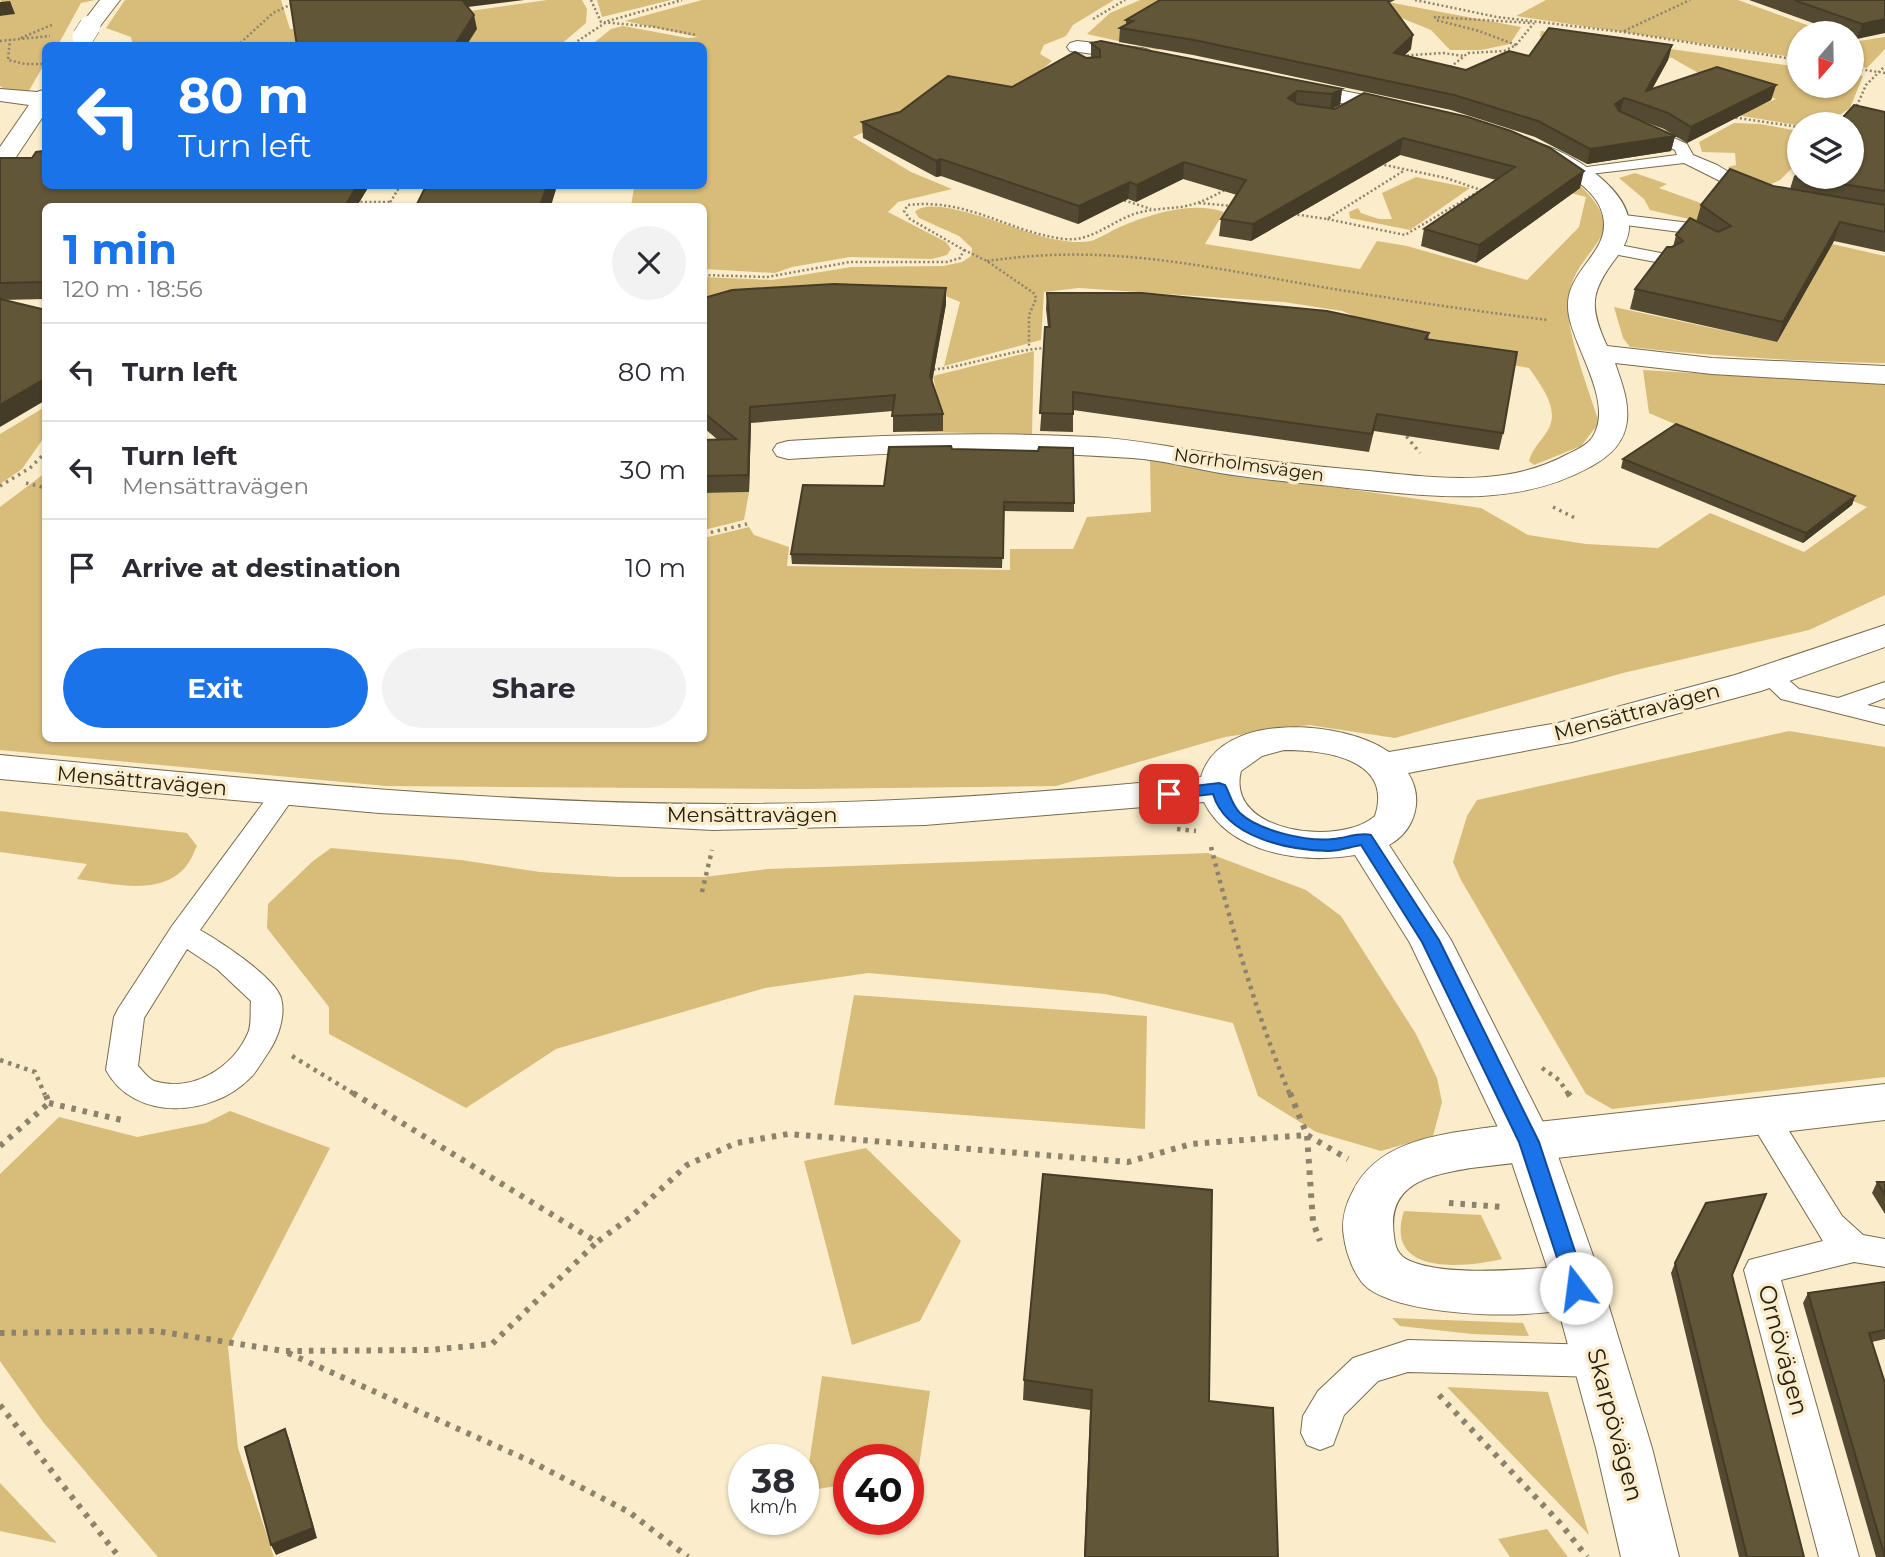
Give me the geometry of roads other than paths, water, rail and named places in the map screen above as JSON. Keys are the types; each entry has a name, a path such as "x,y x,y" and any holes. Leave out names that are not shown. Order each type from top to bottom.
{"street":[{"path":"83,36 110,0"},
{"path":"1078,55 1104,48 1164,59"},
{"path":"1269,81 1420,114"},
{"path":"0,95 15,98 42,97"},
{"path":"2,161 42,100"},
{"path":"1517,141 1544,152 1578,173 1602,192 1615,210 1616,219"},
{"path":"2,161 32,158"},
{"name":"Norrholmsvägen","path":"788,450 873,443 1096,446 1140,449 1246,467 1399,483 1472,487 1515,485 1543,478 1571,467 1603,445 1614,425 1612,401 1597,353 1583,323 1580,305 1583,288 1619,229 1616,219"},
{"path":"1597,353 1752,369 1885,375"},
{"name":"Mensättravägen","path":"1382,765 1559,734 1769,676 1885,635"},
{"path":"1284,738 1337,743 1361,752 1382,765 1396,785 1397,812 1380,834 1343,844 1316,845 1265,834 1235,817 1222,799 1219,788 1222,771 1232,757 1251,746 1284,738"},
{"name":"Mensättravägen","path":"0,767 285,793 510,809 745,817 954,812 1067,804 1219,788"},
{"name":"Skarpövägen","path":"1365,839 1430,940 1529,1142 1599,1362 1624,1448 1650,1557"},
{"path":"1576,1288 1447,1290 1411,1283 1386,1274 1373,1253 1367,1228 1370,1199 1387,1178 1411,1164 1529,1142 1885,1102"}],"lane":[{"path":"1339,117 1361,101"},
{"path":"1621,121 1674,142 1686,152 1686,158"},
{"path":"1578,173 1686,158 1767,197"},
{"path":"1616,219 1684,227 1714,244"},
{"path":"1609,248 1666,259"},
{"path":"1769,676 1790,694 1885,717"},
{"path":"1838,707 1885,689"},
{"path":"182,933 209,947 241,970 266,998 264,1034 239,1070 214,1088 181,1097 144,1091 122,1070 129,1017 182,933 285,793"},
{"name":"Ornövägen","path":"1763,1116 1830,1226 1869,1251"},
{"name":"Ornövägen","path":"1839,1557 1761,1270 1869,1251"},
{"path":"1320,1433 1322,1416 1331,1403 1366,1369 1408,1356 1599,1362"}]}
